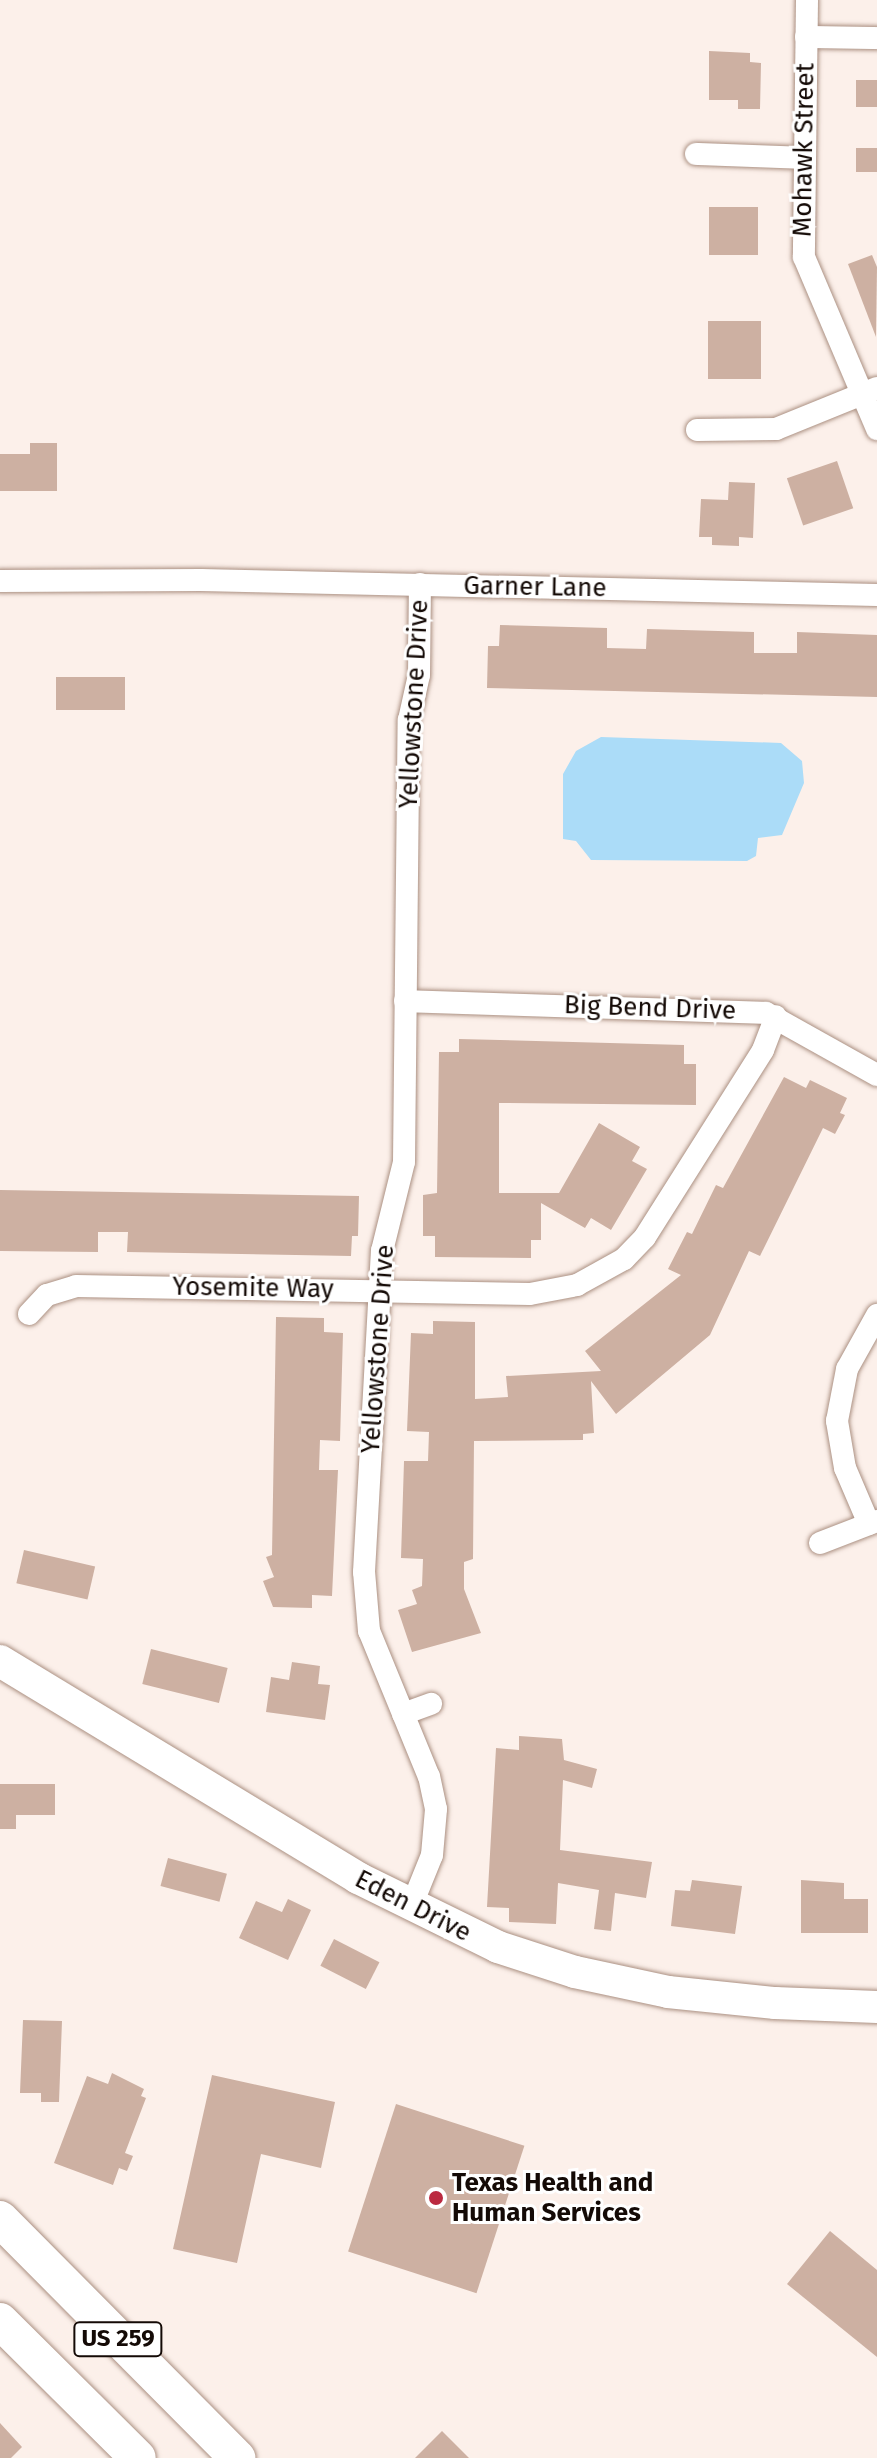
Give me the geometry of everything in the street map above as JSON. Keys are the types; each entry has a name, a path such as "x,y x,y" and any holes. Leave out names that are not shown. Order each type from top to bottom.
{"main road":[{"name":"US 259","path":"0,2219 237,2458"},
{"name":"US 259","path":"0,2321 138,2458"}],"street":[{"name":"Mohawk Street","path":"807,0 803,158 805,264 869,391 877,429"},
{"path":"806,37 877,38"},
{"path":"696,154 803,158"},
{"path":"697,430 776,429 869,391"},
{"name":"Garner Lane","path":"0,581 420,584 877,595"},
{"name":"Yellowstone Drive","path":"411,1907 432,1855 436,1809 429,1777 369,1631 365,1606 384,1236 404,1162 409,711 419,675 420,584"},
{"name":"Big Bend Drive","path":"405,1001 745,1011 776,1016 877,1075"},
{"name":"Yosemite Way","path":"29,1314 47,1295 76,1286 545,1292 593,1278 624,1259 654,1225 768,1042 776,1016"},
{"path":"820,1543 873,1522 845,1468 837,1421 847,1369 877,1315"},
{"name":"Eden Drive","path":"0,1661 411,1907 521,1956 624,1984 763,2002 877,2007"},
{"path":"403,1714 431,1704"}],"water":[{"path":"601,737 781,743 802,761 804,783 782,835 758,838 756,856 747,861 591,860 576,841 563,839 563,774 576,751"}],"building":[{"path":"709,51 750,53 750,62 761,63 760,109 738,109 738,100 709,100"},
{"path":"856,80 877,80 877,107 856,107"},
{"path":"856,148 877,148 877,172 856,172"},
{"path":"709,207 758,207 758,255 709,255"},
{"path":"872,255 877,267 876,337 848,264"},
{"path":"708,321 761,321 761,379 708,379"},
{"path":"30,443 57,443 57,491 0,491 0,454 30,454"},
{"path":"837,461 853,508 803,526 787,478"},
{"path":"729,482 755,483 753,538 739,537 739,546 712,545 712,537 699,537 701,499 728,500"},
{"path":"500,625 607,628 607,648 646,649 647,629 754,632 754,653 797,653 797,632 877,635 877,697 487,688 488,646 499,646"},
{"path":"56,677 125,677 125,710 56,710"},
{"path":"459,1039 684,1045 684,1064 696,1064 696,1105 499,1103 499,1193 559,1193 599,1123 640,1147 632,1161 647,1169 611,1230 591,1218 585,1228 541,1203 541,1240 531,1240 531,1258 435,1257 435,1236 423,1236 423,1195 437,1193 439,1052 459,1052"},
{"path":"784,1077 806,1088 810,1080 847,1098 840,1113 845,1115 835,1134 823,1128 760,1256 749,1251 710,1335 616,1414 591,1381 594,1433 583,1434 583,1440 474,1441 473,1559 464,1562 464,1589 481,1633 412,1652 398,1610 417,1604 412,1590 422,1586 423,1559 401,1558 404,1461 428,1461 429,1432 407,1431 411,1333 433,1334 433,1321 475,1322 475,1399 508,1397 506,1376 601,1371 585,1351 681,1275 668,1269 687,1232 692,1234 716,1185 723,1188"},
{"path":"0,1190 359,1196 358,1236 352,1236 351,1256 127,1252 128,1232 98,1232 98,1252 0,1251"},
{"path":"276,1317 324,1318 324,1332 343,1333 340,1441 320,1440 319,1470 338,1470 332,1596 312,1595 312,1608 273,1607 263,1581 274,1577 266,1557 272,1555"},
{"path":"24,1550 95,1566 87,1600 16,1583"},
{"path":"151,1649 228,1668 219,1703 142,1684"},
{"path":"292,1662 320,1666 318,1684 330,1685 325,1720 266,1712 271,1677 289,1680"},
{"path":"519,1736 562,1739 564,1760 597,1769 592,1788 563,1780 560,1850 652,1862 646,1898 615,1893 611,1931 594,1929 599,1890 558,1883 556,1924 509,1922 509,1908 487,1907 496,1748 519,1750"},
{"path":"0,1784 55,1784 55,1815 16,1815 16,1829 0,1829"},
{"path":"168,1858 227,1874 219,1902 160,1886"},
{"path":"692,1880 742,1886 735,1934 671,1926 675,1890 690,1891"},
{"path":"801,1880 844,1883 844,1899 868,1899 868,1933 801,1933"},
{"path":"288,1899 311,1910 288,1960 239,1938 256,1901 282,1912"},
{"path":"334,1939 379,1962 366,1989 320,1966"},
{"path":"23,2020 62,2021 59,2102 41,2102 41,2093 20,2093"},
{"path":"112,2073 144,2089 141,2096 146,2098 125,2153 133,2156 127,2171 119,2168 113,2185 54,2163 87,2076 108,2084"},
{"path":"212,2075 335,2102 321,2168 261,2154 237,2263 173,2249"},
{"name":"Texas Health and Human Services","path":"396,2104 524,2146 476,2293 348,2251"},
{"path":"830,2231 877,2270 877,2357 787,2284"},
{"path":"0,2423 22,2447 11,2458 0,2458"},
{"path":"442,2431 469,2458 415,2458"}],"place":[{"name":"Texas Health and Human Services","path":"436,2198"}]}
